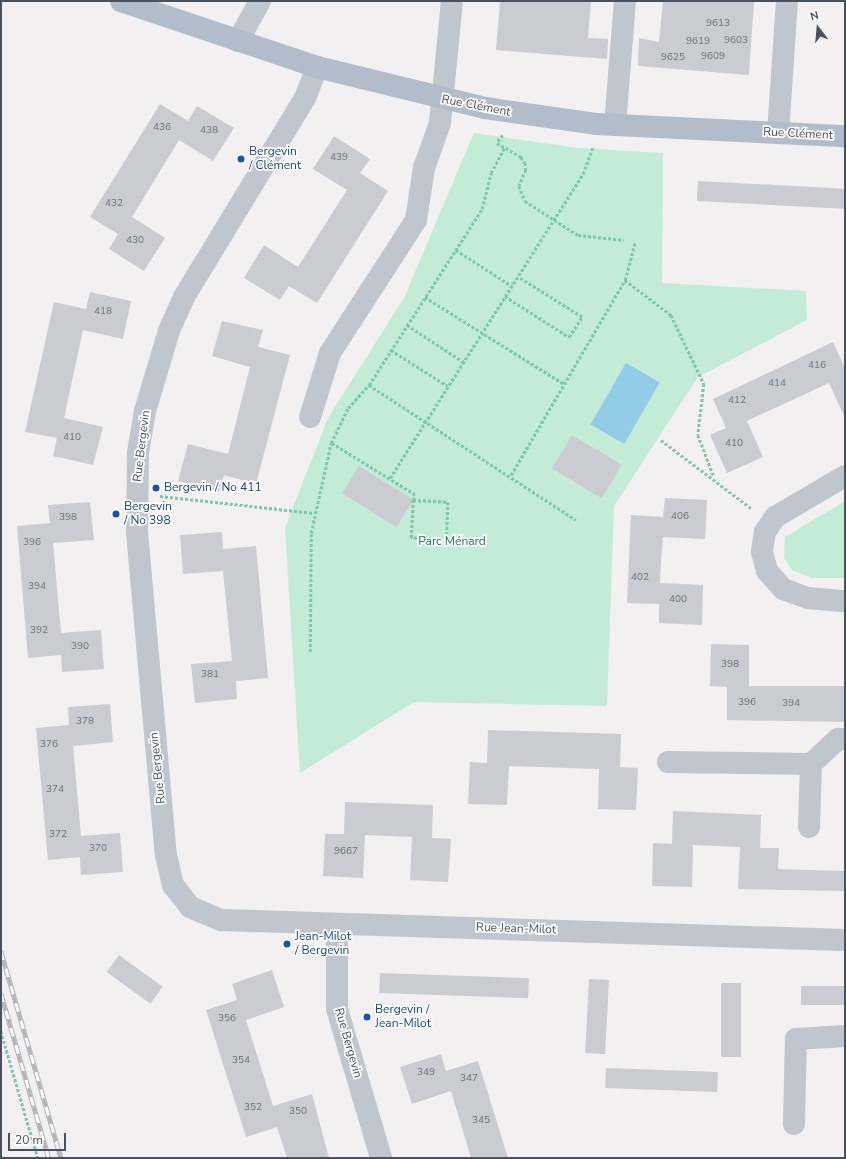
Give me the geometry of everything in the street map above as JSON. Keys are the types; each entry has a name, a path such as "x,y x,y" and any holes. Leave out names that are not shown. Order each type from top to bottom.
{"main road":[{"name":"Rue Clément","path":"121,1 317,67 442,100 525,115 615,125 845,136"}],"street":[{"path":"238,41 260,1"},
{"path":"310,417 330,353 416,220 424,168 440,123 452,1"},
{"path":"615,125 625,1"},
{"path":"778,133 787,1"},
{"name":"Rue Bergevin","path":"190,907 172,885 166,855 137,532 138,453 155,371 184,297 305,98 317,67"},
{"path":"845,476 775,517 765,532 762,552 767,571 783,589 808,598 845,601"},
{"path":"668,762 811,764 838,739 845,740"},
{"path":"809,826 811,764"},
{"name":"Rue Jean-Milot","path":"190,907 221,920 845,940"},
{"name":"Rue Bergevin","path":"337,924 337,1009 381,1158"},
{"path":"794,1124 796,1039 845,1036"}],"path":[{"path":"502,135 497,143 505,147 525,163 526,170 519,186 522,197 578,236 624,240"},
{"path":"390,478 589,163 593,146"},
{"path":"310,652 314,514 331,443 348,408 369,385 487,200 491,173 505,147"},
{"path":"512,475 625,280 635,242"},
{"path":"456,250 512,286"},
{"path":"506,296 569,337 582,317 518,277"},
{"path":"625,280 670,315 704,384 698,435 714,477"},
{"path":"425,297 564,384"},
{"path":"407,325 464,362"},
{"path":"391,350 448,386"},
{"path":"369,385 427,420 512,475 576,520"},
{"path":"661,440 714,477 751,508"},
{"path":"331,443 390,478 415,495 413,500 411,538 447,539 448,502 413,500"},
{"path":"160,496 314,514"},
{"path":"1,1030 38,1158"}],"green space":[{"name":"Parc Ménard","path":"474,133 578,148 663,153 662,283 806,291 807,320 698,377 614,506 607,706 414,702 300,773 285,528 328,418 404,298"},
{"path":"845,501 845,578 812,578 792,570 784,558 785,537"}],"water":[{"path":"626,363 660,382 624,444 590,424"}],"building":[{"path":"500,1 591,1 588,38 608,39 607,59 496,50"},
{"path":"663,1 754,1 749,75 638,66 639,38 659,42"},
{"path":"160,104 188,121 197,106 234,128 213,161 179,140 132,217 165,238 144,271 109,249 118,234 90,217"},
{"path":"334,136 370,159 360,173 388,191 317,303 289,286 280,300 244,278 264,245 298,267 347,190 313,169"},
{"path":"698,181 845,189 844,209 697,201"},
{"path":"90,292 131,301 123,339 83,330 64,418 103,427 93,465 53,456 57,438 25,432 54,302 86,309"},
{"path":"222,321 263,330 258,347 290,355 256,484 224,475 219,492 178,481 188,444 228,454 250,367 212,356"},
{"path":"833,342 845,368 845,418 829,383 747,421 763,457 727,473 710,435 726,428 713,399"},
{"path":"572,435 622,465 602,498 552,468"},
{"path":"359,466 413,500 396,527 342,493"},
{"path":"665,498 707,500 705,539 663,537 660,583 703,585 702,625 659,623 659,604 627,603 631,515 663,517"},
{"path":"90,502 94,540 53,543 61,633 101,630 104,669 62,672 61,655 28,658 17,526 50,523 48,505"},
{"path":"222,532 223,549 256,546 268,678 236,681 237,699 195,703 191,664 232,661 223,571 183,574 180,535"},
{"path":"711,644 749,645 749,686 845,686 845,722 727,720 727,687 710,686"},
{"path":"110,704 113,742 73,746 81,836 120,833 123,872 81,875 80,857 48,860 36,728 69,725 68,707"},
{"path":"488,730 621,734 620,767 638,768 636,810 598,809 599,769 509,766 507,805 468,804 470,762 487,763"},
{"path":"345,802 433,805 432,838 451,839 448,882 410,880 412,837 365,835 363,878 323,876 325,834 344,834"},
{"path":"673,811 761,815 760,848 779,848 778,869 845,871 845,891 738,889 740,847 693,845 692,887 652,886 653,843 672,844"},
{"path":"119,955 163,987 150,1004 107,972"},
{"path":"272,970 284,1007 246,1020 273,1106 312,1094 329,1158 287,1158 277,1127 246,1137 206,1010 237,1000 232,984"},
{"path":"380,973 529,978 528,998 379,993"},
{"path":"589,979 609,980 605,1054 585,1053"},
{"path":"721,983 741,983 741,1057 721,1057"},
{"path":"801,986 845,986 845,1005 801,1005"},
{"path":"441,1054 446,1071 478,1061 508,1158 471,1158 451,1091 412,1104 400,1067"},
{"path":"606,1068 718,1072 717,1092 605,1088"}],"railway":[{"path":"1,951 61,1158"},
{"path":"1,993 49,1158"}],"place":[{"name":"Bergevin / Clément","path":"241,159"},
{"name":"Bergevin / No 411","path":"156,488"},
{"name":"Bergevin / No 398","path":"116,514"},
{"name":"Jean-Milot / Bergevin","path":"287,944"},
{"name":"Bergevin / Jean-Milot","path":"367,1017"}]}
